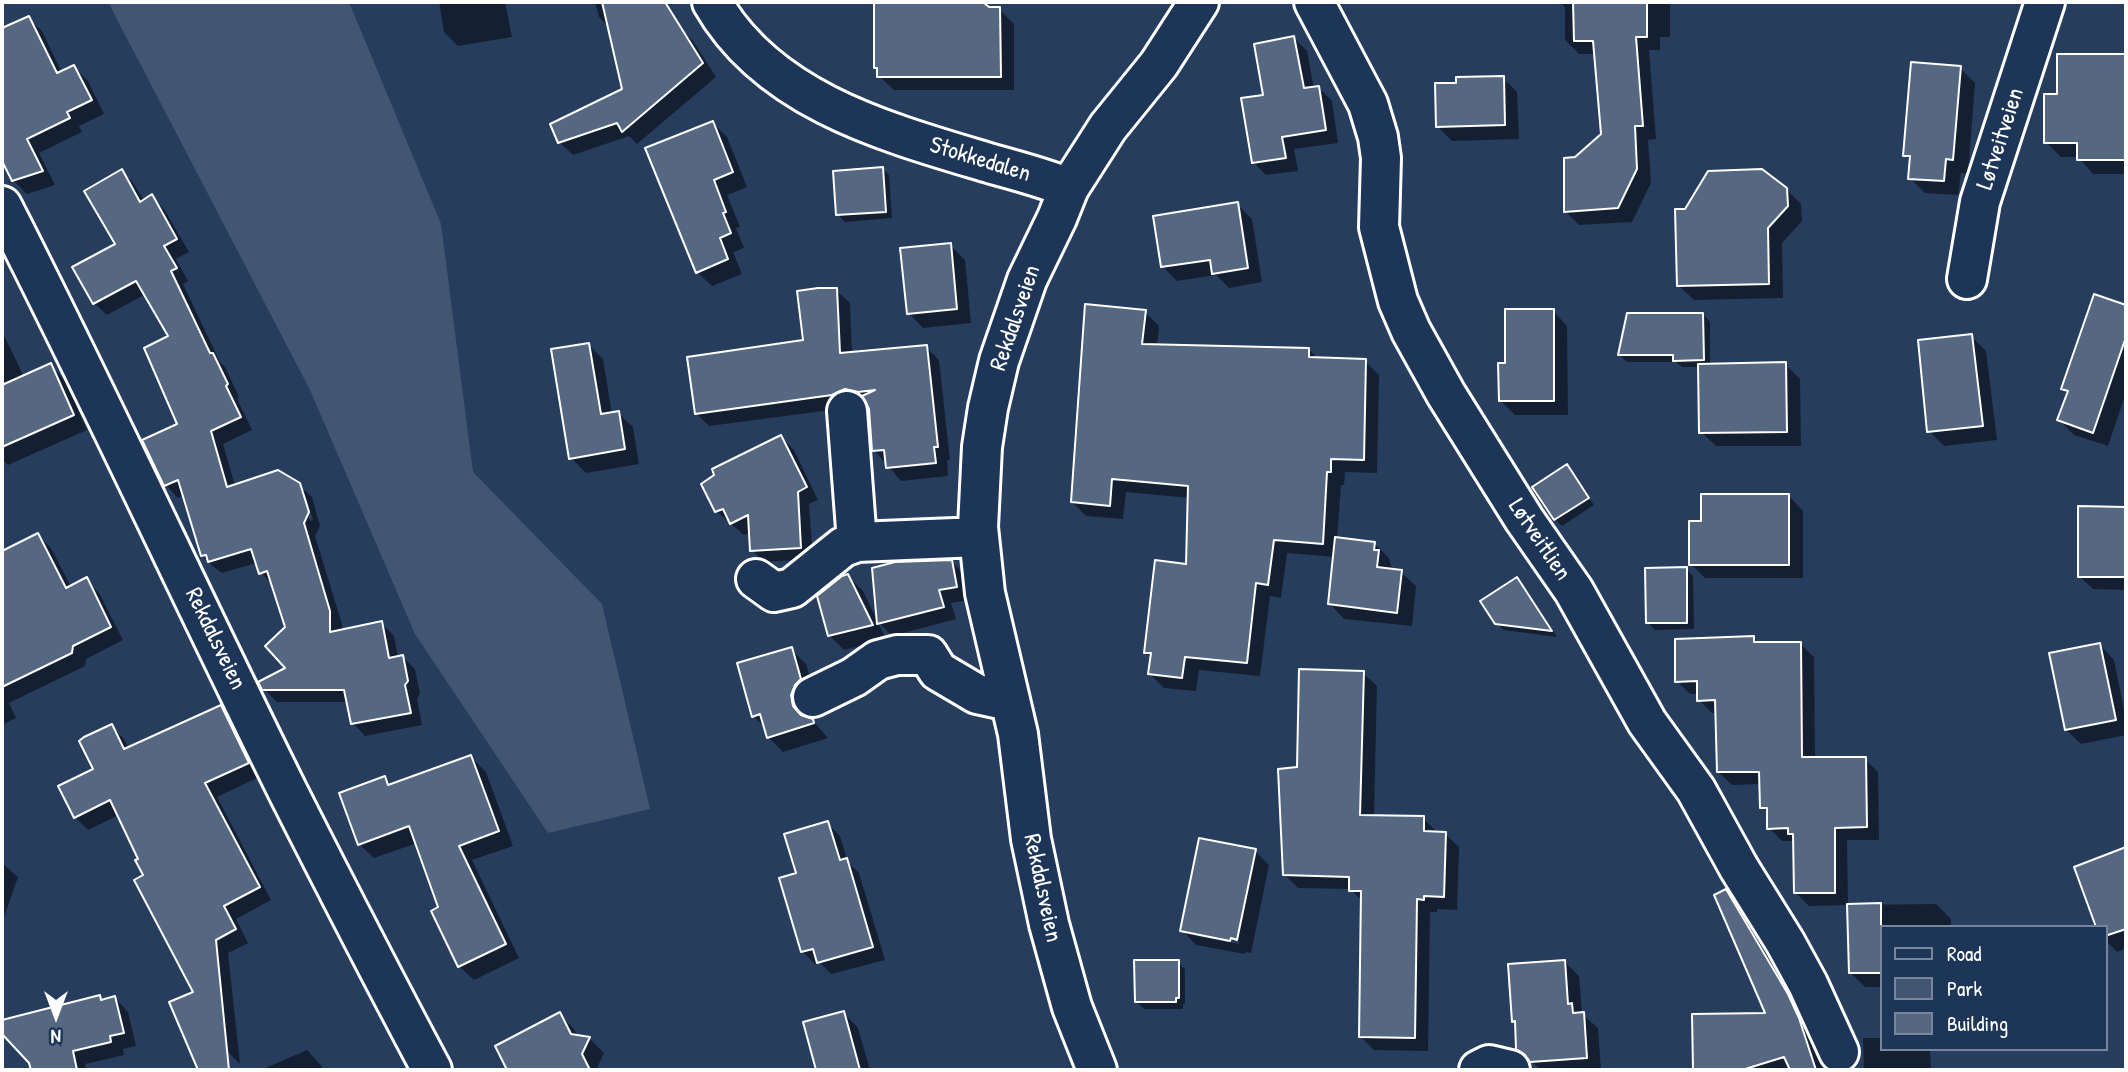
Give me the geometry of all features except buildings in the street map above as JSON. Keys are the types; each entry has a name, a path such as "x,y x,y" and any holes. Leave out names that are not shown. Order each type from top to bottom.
{"street":[{"name":"Stokkedalen","path":"712,2 759,61 781,78 853,119 908,139 1069,188"},
{"path":"1069,188 1108,127 1158,64 1199,2"},
{"name":"Løtveitlien","path":"1314,2 1368,104 1378,137 1381,158 1379,228 1398,301 1411,331 1453,405 1524,519 1574,591 1647,722 1696,790 1739,869 1808,984 1839,1052"},
{"name":"Løtveitveien","path":"1967,279 1980,202 2045,2"},
{"name":"Rekdalsveien","path":"1069,188 1027,280 999,361 982,447 978,527 985,593 1018,734 1031,839 1048,924 1072,1007 1097,1070"},
{"name":"Rekdalsveien","path":"2,206 82,364 288,791 432,1070"},
{"path":"847,411 857,541"},
{"path":"756,579 774,592 793,588 844,547 857,541 979,537"},
{"path":"813,696 854,677 878,660 897,654 928,654 938,671 977,694 1009,701"},
{"path":"1479,1070 1489,1065 1510,1070"}],"green space":[{"path":"108,2 349,2 441,224 473,472 602,604 650,809 548,833 415,634 310,390"}]}
